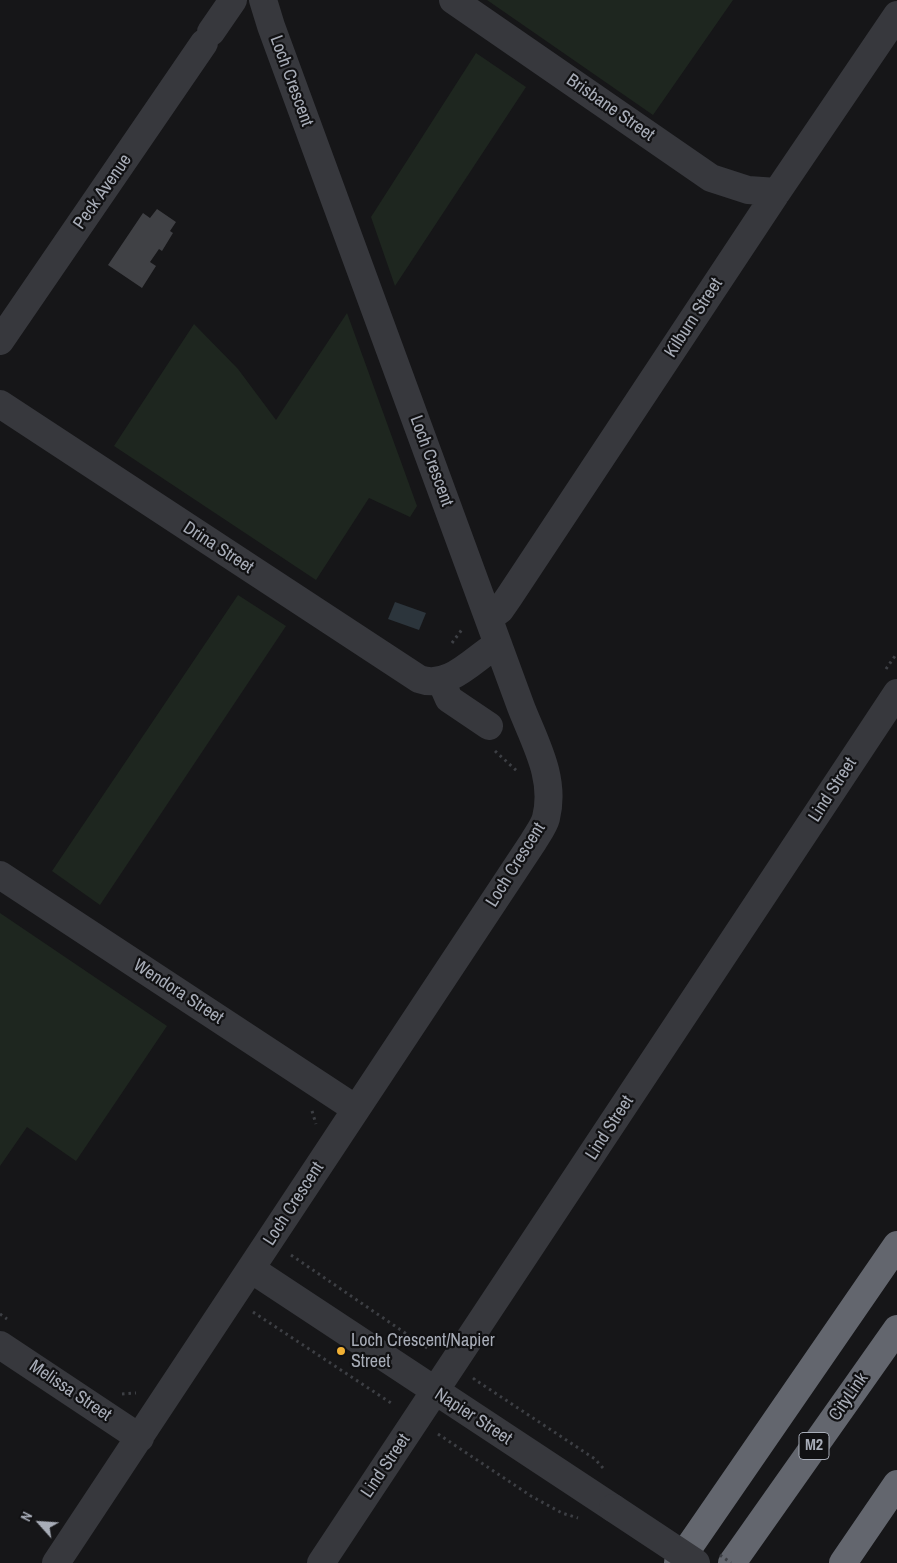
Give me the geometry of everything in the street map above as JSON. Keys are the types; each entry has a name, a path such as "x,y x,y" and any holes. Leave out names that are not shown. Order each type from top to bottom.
{"highway":[{"path":"678,1563 897,1245"},
{"name":"CityLink","path":"732,1563 897,1329"},
{"path":"842,1563 897,1484"}],"street":[{"name":"Peck Avenue","path":"0,341 233,0"},
{"name":"Loch Crescent","path":"56,1563 251,1270 347,1103 533,842 546,820 549,796 547,774 487,651 263,0"},
{"name":"Brisbane Street","path":"453,0 710,178 748,190 777,192"},
{"name":"Kilburn Street","path":"477,622 500,610 509,597 777,192 897,15"},
{"name":"Drina Street","path":"0,404 406,672 426,682 441,681"},
{"path":"487,651 451,677 441,681 449,700 489,726"},
{"name":"Lind Street","path":"321,1563 897,693"},
{"name":"Wendora Street","path":"0,875 347,1103"},
{"name":"Napier Street","path":"251,1270 696,1563"},
{"name":"Melissa Street","path":"0,1345 140,1438"}],"path":[{"path":"477,622 487,651"},
{"path":"518,766 521,775"},
{"path":"317,1127 347,1103"},
{"path":"480,1371 474,1379 595,1459 607,1472"}],"shaded area":[{"path":"487,0 733,0 653,115"},
{"path":"476,53 526,87 395,286 371,217"},
{"path":"347,313 417,506 410,517 369,498 316,580 114,446 194,324 238,369 276,420"},
{"path":"238,595 286,626 100,905 52,871"},
{"path":"395,602 426,613 419,630 388,619"},
{"path":"0,913 167,1026 76,1161 27,1127 0,1166"}],"building":[{"path":"157,209 176,222 170,231 173,233 162,251 159,249 150,262 156,266 142,288 108,265 143,213 150,218"}],"place":[{"name":"Loch Crescent/Napier Street","path":"341,1351"}]}
